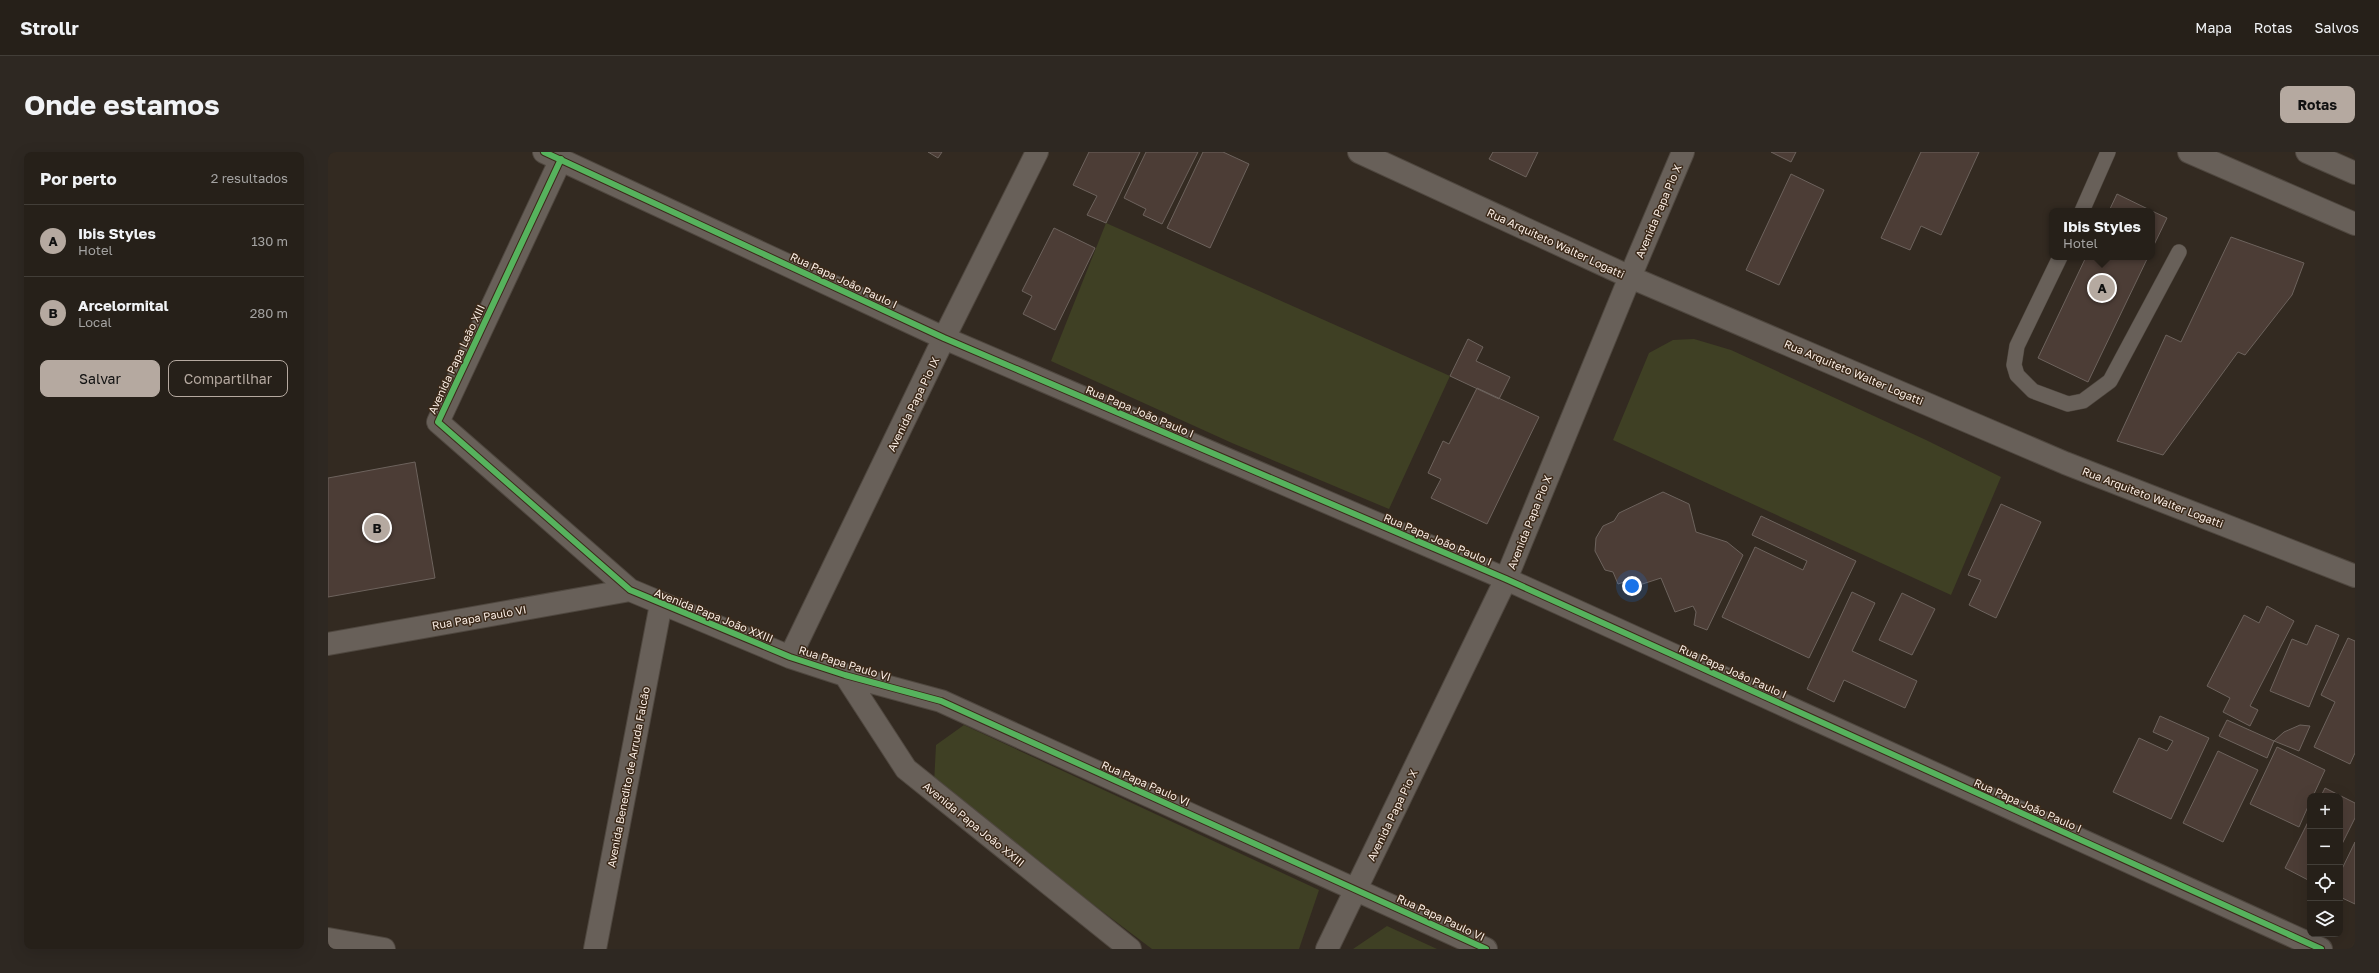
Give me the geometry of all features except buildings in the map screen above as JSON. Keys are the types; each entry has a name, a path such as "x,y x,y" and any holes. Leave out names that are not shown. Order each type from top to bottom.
{"street":[{"name":"Avenida Papa Pio IX","path":"790,657 944,338 1038,152"},
{"name":"Rua Arquiteto Walter Logatti","path":"1359,152 1630,277 2065,462 2355,576"},
{"name":"Avenida Papa Pio X","path":"1327,949 1506,579 1683,152"},
{"path":"2189,152 2355,224"},
{"path":"2307,152 2355,173"},
{"name":"Rua Papa João Paulo I","path":"552,156 944,338 1506,579 2321,949"},
{"name":"Avenida Papa Leão XIII","path":"552,156 438,422 630,590"},
{"name":"Avenida Papa João XXIII","path":"630,590 790,657"},
{"name":"Rua Papa Paulo VI","path":"328,644 630,590"},
{"name":"Avenida Benedito de Arruda Falcão","path":"595,949 661,604"},
{"name":"Rua Papa Paulo VI","path":"790,657 845,675 941,701 1486,949"},
{"name":"Avenida Papa João XXIII","path":"845,675 906,769 1130,949"},
{"path":"328,938 384,949"}],"lane":[{"path":"2083,208 2108,152"},
{"path":"2059,260 2017,346 2014,365 2017,376 2033,392 2068,404 2083,401 2110,381 2179,252"}],"green space":[{"path":"1106,223 1450,376 1389,509 1232,443 1051,361"},
{"path":"1694,339 1731,350 1926,440 2001,477 1951,595 1613,440 1649,353 1673,340"},
{"path":"964,725 1319,890 1299,949 1152,949 934,784 936,745"},
{"path":"1387,926 1437,949 1353,949"}],"cycle path":[{"path":"544,152 944,338 1506,579 2321,949"},
{"path":"561,159 438,422 630,590 790,657 845,675 941,701 1486,949"}],"place":[{"name":"Ibis Styles","path":"2102,288"},
{"name":"Arcelormital","path":"377,528"}]}
